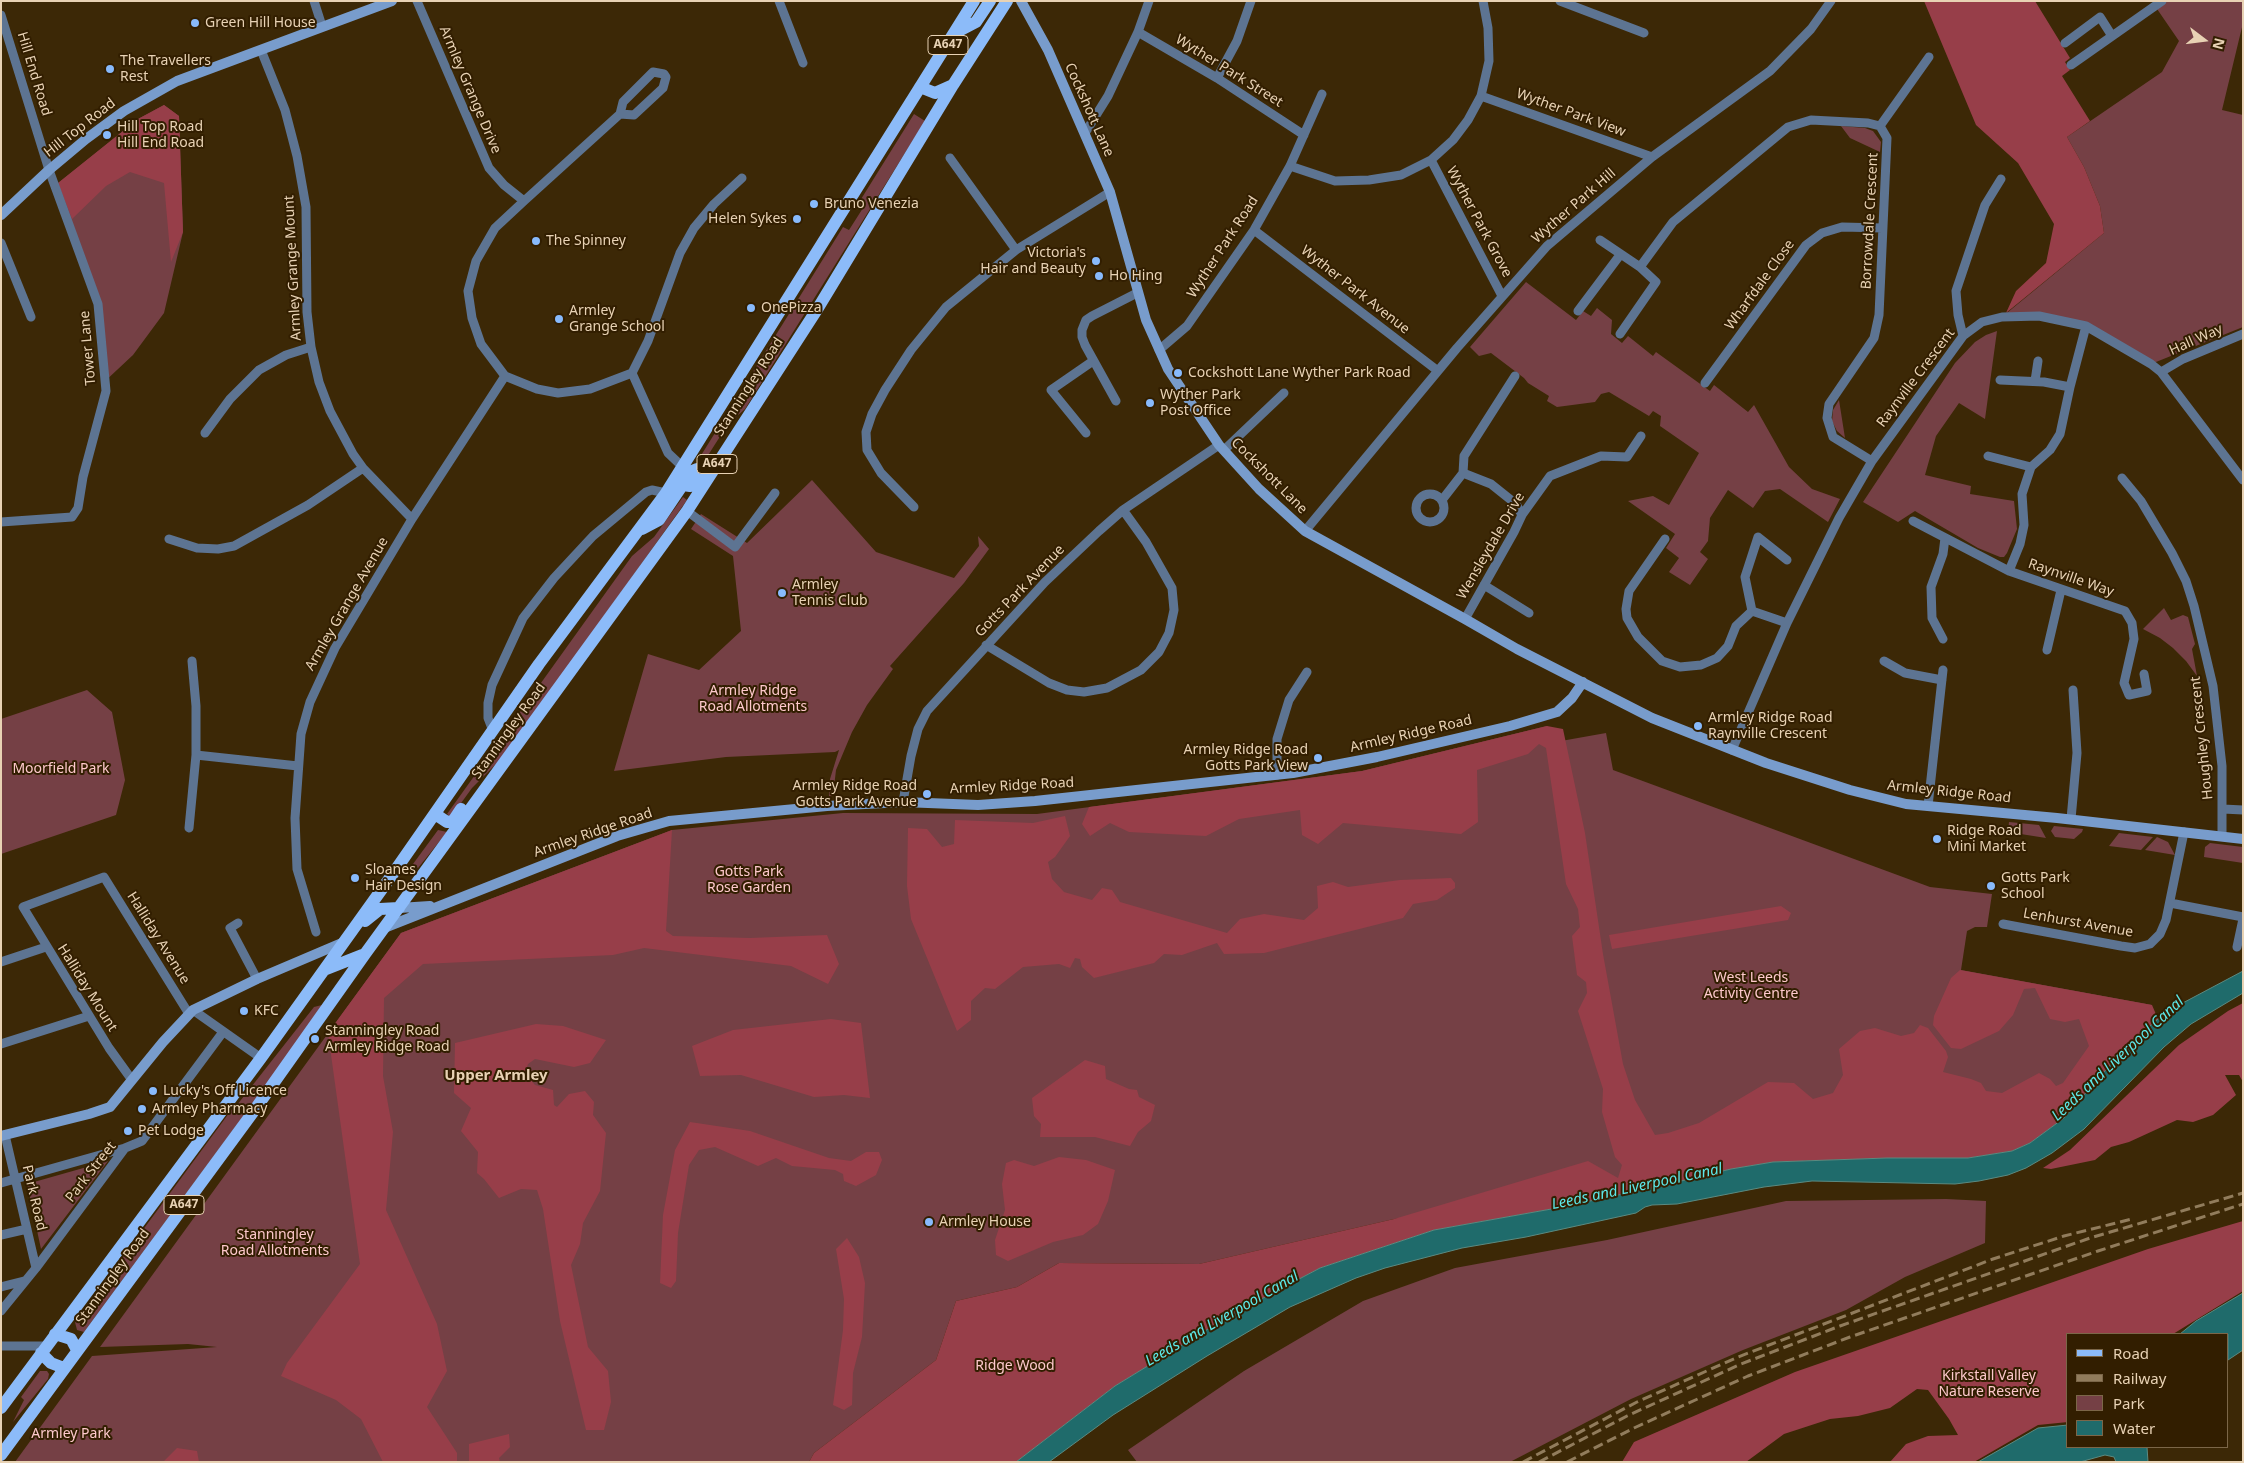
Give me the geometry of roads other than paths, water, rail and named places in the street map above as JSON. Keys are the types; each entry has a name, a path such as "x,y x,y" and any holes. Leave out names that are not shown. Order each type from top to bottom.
{"main road":[{"name":"Stanningley Road","path":"1,1455 251,1116 365,954 687,510 696,472 920,88 974,1"},
{"path":"955,34 976,22 990,1"},
{"name":"Stanningley Road","path":"1,1408 261,1058 435,814 539,664 666,493 679,482 696,472 746,419 818,308 953,85 1007,1"},
{"path":"920,88 935,94 953,85"},
{"path":"640,530 659,520 679,482 693,485 696,472"},
{"path":"435,814 447,822 453,821 475,790 494,776"},
{"path":"344,942 370,916 380,910 399,908"},
{"path":"324,970 365,954"},
{"path":"55,1334 71,1339 77,1350"},
{"path":"43,1350 51,1364 64,1368"}],"street":[{"path":"314,1 322,26"},
{"name":"Hill Top Road","path":"2,213 49,170 124,111 185,78 392,1"},
{"name":"Armley Grange Drive","path":"417,1 489,168 504,185 524,201"},
{"path":"779,1 803,62"},
{"name":"Cockshott Lane","path":"1021,1 1048,50 1110,192 1137,293 1149,329 1191,406 1221,448 1259,489 1305,531 1465,618 1517,650"},
{"path":"1085,134 1108,96 1138,32 1149,1"},
{"path":"1217,78 1236,41 1251,1"},
{"path":"1290,166 1335,181 1369,180 1401,175 1431,160 1453,140 1468,120 1481,96 1488,62 1488,28 1483,1"},
{"path":"1560,1 1644,33"},
{"name":"Wyther Park Hill","path":"1305,531 1438,371 1547,246 1652,157 1770,71 1811,28 1831,1"},
{"path":"2071,65 2162,1"},
{"name":"Hill End Road","path":"1,15 49,170"},
{"path":"2065,43 2100,17 2112,36"},
{"name":"Wyther Park Street","path":"1138,32 1217,78 1304,135"},
{"name":"Armley Grange Mount","path":"261,50 285,110 297,156 306,207 307,312 311,347 319,382 330,411 353,454 363,468 412,519"},
{"path":"1640,267 1673,222 1788,127 1811,120 1851,121 1880,126 1929,58"},
{"path":"620,114 634,115 663,88 666,81 664,74 653,72 623,102 620,114 495,228 476,260 468,291 472,318 481,344 505,376 537,389 558,393 590,389 632,373 648,341 680,254 694,228 714,204 742,178"},
{"name":"Wyther Park Road","path":"1159,350 1187,326 1254,230 1290,166 1322,94"},
{"name":"Wyther Park View","path":"1481,96 1652,157"},
{"name":"Borrowdale Crescent","path":"1872,461 1833,437 1827,418 1829,404 1874,338 1879,316 1887,138 1880,126"},
{"path":"950,158 1016,250"},
{"name":"Wyther Park Grove","path":"1431,160 1502,296"},
{"name":"Tower Lane","path":"1,522 72,517 78,508 83,476 106,391 98,304 49,170"},
{"path":"1963,336 1958,315 1956,291 1985,204 2001,179"},
{"path":"914,507 881,473 867,450 866,432 872,414 911,350 946,306 1016,250 1110,192"},
{"name":"Wharfdale Close","path":"1705,383 1806,245 1822,233 1842,227 1883,228"},
{"name":"Wyther Park Avenue","path":"1254,230 1438,371"},
{"path":"1600,240 1640,267 1656,282 1620,334"},
{"path":"1,243 31,318"},
{"path":"1578,311 1620,255"},
{"path":"1116,401 1082,337 1086,320 1098,311 1137,293"},
{"name":"Raynville Crescent","path":"1732,750 1787,623 1839,518 1872,461 1963,336 1982,322 2002,317 2039,316 2086,326 2161,372 2243,480"},
{"path":"2008,571 2020,544 2024,525 2022,494 2030,467 2050,450 2060,434 2086,326"},
{"name":"Hall Way","path":"2161,372 2183,359 2243,334"},
{"path":"205,433 230,399 259,370 286,355 311,347"},
{"path":"1086,433 1051,390 1094,361"},
{"path":"2035,381 2038,361"},
{"path":"632,373 668,453 696,472"},
{"name":"Armley Grange Avenue","path":"316,932 297,869 295,818 301,734 310,702 334,648 412,519 505,376"},
{"path":"1442,500 1463,473 1464,456 1515,376"},
{"path":"2000,380 2035,381 2070,387"},
{"name":"Gotts Park Avenue","path":"903,802 918,729 927,711 986,645 1045,582 1123,510 1221,448 1284,393"},
{"name":"Wensleydale Drive","path":"1465,618 1522,515 1550,476 1601,456 1627,457 1641,436"},
{"path":"1988,456 2030,467"},
{"path":"169,539 197,548 218,549 234,546 308,505 363,468"},
{"path":"1463,473 1491,484 1516,504 1522,515"},
{"name":"Houghley Crescent","path":"2122,478 2141,501 2172,553 2186,581 2194,606 2213,686 2222,766 2222,836"},
{"name":"Stanningley Road","path":"493,730 488,718 488,703 492,685 523,618 554,578 593,536 646,492 652,490 666,493"},
{"path":"687,510 735,547 775,493"},
{"path":"986,645 1049,683 1067,690 1084,692 1107,688 1141,670 1159,652 1170,633 1174,610 1172,588 1146,542 1123,510"},
{"name":"Raynville Way","path":"1914,521 2008,571 2125,611 2132,623 2134,639 2124,683 2129,695 2147,691 2144,674"},
{"path":"1752,611 1745,577 1758,537 1787,560"},
{"path":"1943,639 1932,618 1931,587 1943,554 1945,538"},
{"path":"1665,539 1629,591 1626,609 1627,618 1638,637 1662,661 1680,667 1701,665 1717,658 1728,646 1736,626 1752,611"},
{"path":"1484,585 1529,613"},
{"path":"2047,650 2061,590"},
{"path":"1752,611 1787,623"},
{"name":"Armley Ridge Road","path":"1517,650 1652,718 1732,750 1881,799 1928,806 2071,819 2243,839"},
{"path":"189,828 196,755 196,706 192,661"},
{"path":"1884,662 1905,673 1942,680"},
{"path":"1928,806 1943,670"},
{"path":"1277,775 1277,739 1289,700 1307,672"},
{"name":"Armley Ridge Road","path":"384,928 616,836 669,821 827,806 903,802 978,805 1035,801 1277,775 1377,757 1510,726 1557,712 1572,698 1583,682"},
{"path":"2071,819 2077,754 2073,690"},
{"path":"196,755 298,766"},
{"path":"2223,809 2243,810"},
{"name":"Lenhurst Avenue","path":"2003,924 2135,948 2150,944 2160,934 2170,903 2184,832"},
{"name":"Halliday Mount","path":"104,877 23,907 89,1016 132,1080"},
{"name":"Halliday Avenue","path":"104,877 191,1012"},
{"path":"2170,903 2243,918 2237,946"},
{"name":"Armley Ridge Road","path":"399,908 436,906"},
{"path":"238,923 230,928 257,979"},
{"path":"3,1136 110,1107 191,1012 257,979 344,942"},
{"path":"1,962 46,947"},
{"path":"300,960 311,962 324,970"},
{"path":"191,1012 261,1058"},
{"path":"1,1044 89,1016"},
{"name":"Park Street","path":"1,1311 36,1268 125,1148 142,1141 224,1032"},
{"name":"Park Road","path":"3,1136 36,1268"},
{"path":"1,1183 125,1148"},
{"path":"1,1235 27,1229"},
{"path":"1,1287 24,1281"},
{"path":"1,1346 43,1350"}],"water":[{"name":"Leeds and Liverpool Canal","path":"2243,971 2243,993 2191,1024 2164,1047 2084,1129 2052,1153 2026,1168 2008,1175 1955,1184 1812,1181 1764,1187 1677,1204 1652,1205 1636,1213 1526,1237 1462,1248 1385,1268 1356,1278 1290,1307 1113,1415 1049,1462 1016,1462 1115,1386 1231,1315 1320,1268 1434,1230 1557,1208 1731,1169 1773,1162 1887,1158 1968,1158 2012,1151 2030,1143 2064,1118 2124,1049 2158,1019 2179,1005"},
{"path":"2243,1293 2243,1350 2229,1359 2229,1333 2181,1333 2196,1321"},
{"path":"2066,1425 2066,1448 2147,1448 2148,1462 2116,1462 2114,1457 2105,1455 2080,1462 1978,1462 2038,1428"}],"railway":[{"path":"1539,1462 1627,1416 1741,1364 1840,1326 2090,1238 2243,1193"},
{"path":"1567,1462 1634,1428 1748,1376 1850,1337 2098,1251 2243,1204"},
{"path":"1523,1462 1637,1402 1738,1357 1993,1259 2064,1236 2132,1219"}],"place":[{"name":"Green Hill House","path":"195,23"},
{"name":"The Travellers Rest","path":"110,69"},
{"name":"Hill Top Road Hill End Road","path":"107,135"},
{"name":"Bruno Venezia","path":"814,204"},
{"name":"Helen Sykes","path":"797,219"},
{"name":"The Spinney","path":"536,241"},
{"name":"Victoria's Hair and Beauty","path":"1096,261"},
{"name":"Ho Hing","path":"1099,276"},
{"name":"OnePizza","path":"751,308"},
{"name":"Armley Grange School","path":"559,319"},
{"name":"Cockshott Lane Wyther Park Road","path":"1178,373"},
{"name":"Wyther Park Post Office","path":"1150,403"},
{"name":"Armley Tennis Club","path":"782,593"},
{"name":"Armley Ridge Road Raynville Crescent","path":"1698,726"},
{"name":"Armley Ridge Road Gotts Park View","path":"1318,758"},
{"name":"Armley Ridge Road Gotts Park Avenue","path":"927,794"},
{"name":"Ridge Road Mini Market","path":"1937,839"},
{"name":"Sloanes Hair Design","path":"355,878"},
{"name":"Gotts Park School","path":"1991,886"},
{"name":"KFC","path":"244,1011"},
{"name":"Stanningley Road Armley Ridge Road","path":"315,1039"},
{"name":"Lucky's Off Licence","path":"153,1091"},
{"name":"Armley Pharmacy","path":"142,1109"},
{"name":"Pet Lodge","path":"128,1131"},
{"name":"Armley House","path":"929,1222"}],"district":[{"name":"Upper Armley","path":"496,1076"}],"park label":[{"name":"Armley Ridge Road Allotments","path":"753,700"},
{"name":"Moorfield Park","path":"61,769"},
{"name":"Gotts Park Rose Garden","path":"749,880"},
{"name":"West Leeds Activity Centre","path":"1751,986"},
{"name":"Stanningley Road Allotments","path":"275,1244"},
{"name":"Ridge Wood","path":"1015,1366"},
{"name":"Kirkstall Valley Nature Reserve","path":"1989,1384"},
{"name":"Armley Park","path":"71,1434"}]}
